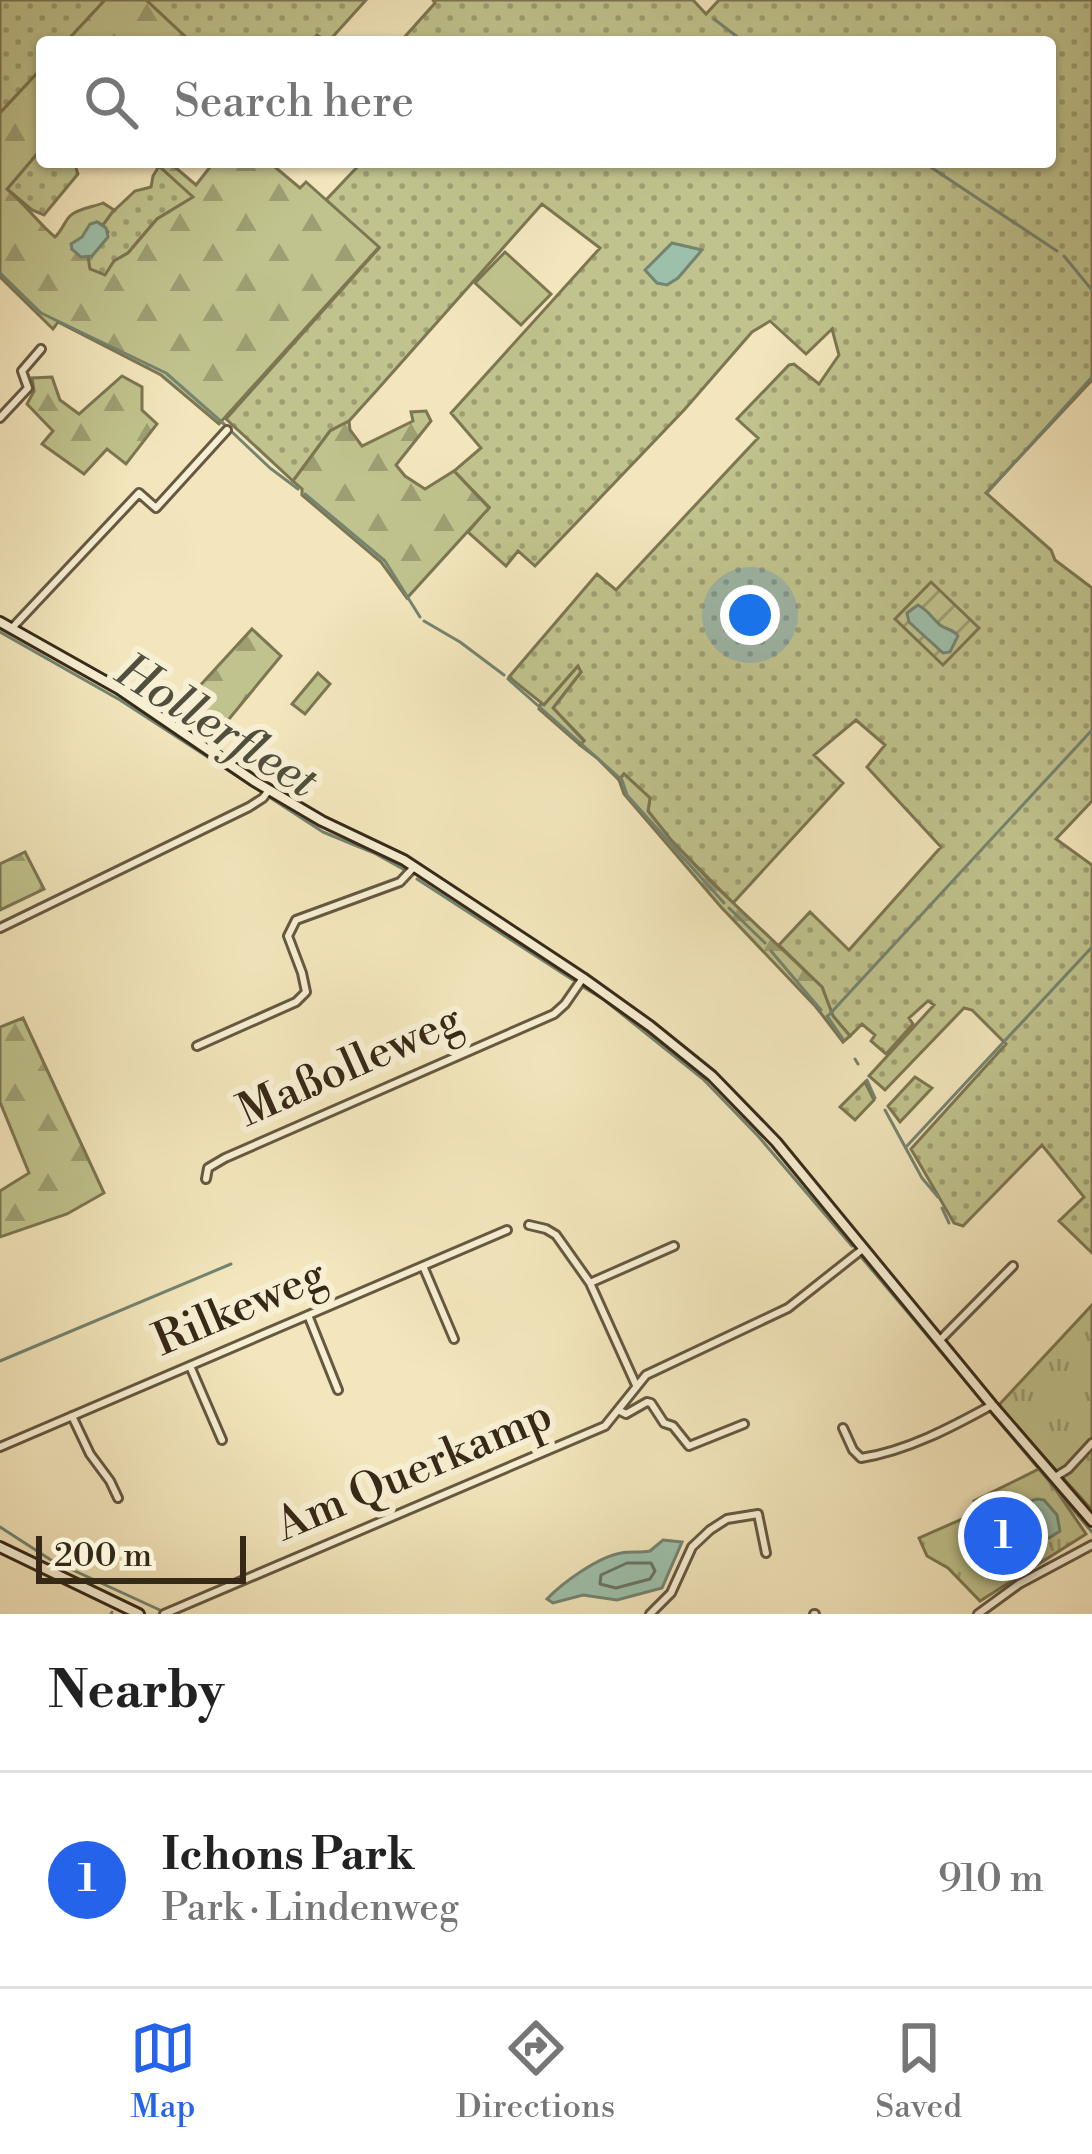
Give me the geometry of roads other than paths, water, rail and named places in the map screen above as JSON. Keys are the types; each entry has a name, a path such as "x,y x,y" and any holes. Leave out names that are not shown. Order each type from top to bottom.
{"street":[{"path":"0,418 28,388 22,371 41,349"},
{"path":"12,628 139,493 156,508 227,430"},
{"path":"0,622 118,688 266,794 386,849 583,977 712,1076 776,1142 1092,1521"},
{"path":"0,928 266,794"},
{"path":"197,1046 296,1002 305,992 288,936 296,920 400,882 414,867"},
{"name":"Maßolleweg","path":"206,1179 208,1168 225,1158 554,1014 583,977"},
{"path":"530,1225 556,1235 590,1283 636,1385"},
{"name":"Rilkeweg","path":"0,1448 507,1230"},
{"path":"590,1283 674,1246"},
{"name":"Am Querkamp","path":"164,1614 605,1426 646,1375 788,1308 864,1248"},
{"path":"423,1266 454,1339"},
{"path":"940,1340 1013,1266"},
{"path":"308,1315 338,1390"},
{"path":"190,1366 222,1440"},
{"name":"Am Querkamp","path":"618,1410 626,1414 651,1403 664,1424 674,1426 688,1445 744,1424"},
{"path":"843,1428 861,1459 885,1455 992,1405"},
{"path":"72,1417 118,1498"},
{"path":"1054,1477 1092,1443"},
{"path":"650,1614 671,1593 692,1547 718,1524 758,1514 766,1553"},
{"path":"978,1614 1019,1584 1092,1545"},
{"path":"0,1547 139,1614"}],"water":[{"path":"97,222 106,228 108,237 92,256 81,257 71,244"},
{"path":"672,243 702,250 678,278 667,285 657,283 645,270"},
{"path":"918,605 958,636 950,652 943,653 909,622 907,613"},
{"path":"1037,1499 1057,1515 1060,1531 1049,1538 1031,1534 1018,1518 1017,1509"},
{"path":"663,1540 682,1542 662,1588 617,1600 583,1595 553,1603 547,1599 602,1560 650,1551"}],"waterway":[{"path":"714,19 736,36"},
{"path":"932,168 1057,251"},
{"path":"1064,256 1092,290"},
{"path":"0,273 41,313 166,373 225,425"},
{"path":"987,493 1092,377"},
{"path":"231,431 298,489"},
{"path":"305,494 385,561 420,617"},
{"path":"424,621 504,675"},
{"name":"Hollerfleet","path":"0,632 120,700 323,832 403,869"},
{"path":"508,679 622,780 627,795 724,903"},
{"path":"827,1017 1092,730"},
{"name":"Hollerfleet","path":"417,879 573,980"},
{"path":"729,908 765,943"},
{"path":"906,1147 1092,947"},
{"path":"771,951 821,1010"},
{"name":"Hollerfleet","path":"583,987 703,1079 852,1246"},
{"path":"827,1016 843,1039"},
{"path":"855,1059 858,1064"},
{"path":"867,1080 875,1098"},
{"path":"885,1110 922,1178 938,1197"},
{"path":"942,1208 949,1223"},
{"name":"Hollerfleet","path":"862,1258 984,1403"},
{"path":"0,1361 231,1264"},
{"name":"Hollerfleet","path":"990,1411 1092,1532"},
{"path":"0,1527 51,1560 162,1611"}],"place":[{"name":"Ichons Park","path":"1003,1536"}]}
